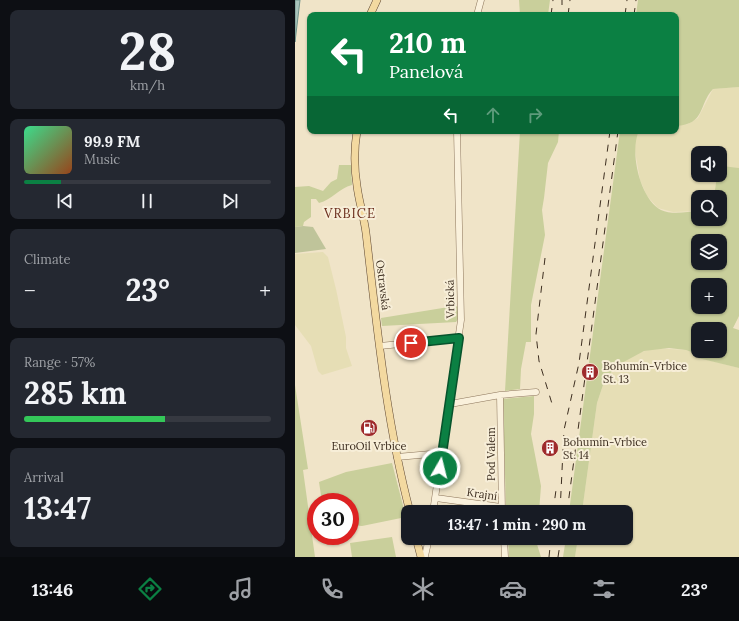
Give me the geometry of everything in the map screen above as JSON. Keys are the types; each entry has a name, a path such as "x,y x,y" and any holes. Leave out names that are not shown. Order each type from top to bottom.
{"main road":[{"path":"371,12 377,0"},
{"name":"Ostravská","path":"357,134 355,174 364,221 380,346 397,457 408,505"},
{"path":"419,545 423,557"}],"street":[{"path":"478,12 481,0"},
{"name":"Vrbická","path":"434,505 461,320 457,134"},
{"path":"380,346 459,338"},
{"path":"449,404 500,395 536,392"},
{"name":"Pod Valem","path":"500,395 501,505"},
{"path":"397,457 442,453"},
{"name":"Krajní","path":"435,498 474,505"},
{"path":"423,557 427,545"},
{"path":"504,545 505,557"}],"shaded area":[{"path":"739,87 739,168 727,167 727,146 691,146 691,182 716,182 715,190 691,190 691,211 673,212 658,208 647,196 640,180 635,151 635,141 638,134 679,134 679,126 688,124 698,118 713,89"},
{"path":"323,252 328,257 346,337 346,348 352,366 322,375 318,371 311,346 295,325 295,254"},
{"path":"655,348 686,350 691,352 691,358 700,358 739,368 739,557 575,557 577,545 633,545 633,505 583,505 597,403 605,379 618,365 635,354"}],"green space":[{"path":"519,0 550,0 548,12 520,12"},
{"path":"638,0 739,0 739,87 713,89 708,95 697,118 692,122 679,125 679,12 636,12"},
{"path":"520,134 559,134 558,142 548,163 542,210 545,235 531,305 531,342 526,342 521,369 520,389 505,391"},
{"path":"620,134 638,134 635,150 636,162 638,174 647,196 654,204 665,212 691,212 691,226 727,226 727,190 715,190 716,182 727,182 727,167 739,168 739,316 733,328 739,330 739,368 698,358 727,358 727,322 691,322 691,352 669,348 644,351 618,365 605,379 597,403 583,505 570,505"},
{"path":"339,165 351,165 352,185 319,203 316,199 311,199 311,217 304,222 303,226 295,227 295,187 309,186 323,191 331,182 337,179"},
{"path":"295,227 313,227 326,249 295,253"},
{"path":"455,306 459,307 458,319 456,322 382,326 381,318"},
{"path":"295,385 308,469 303,470 307,499 307,545 313,545 315,557 295,557"},
{"path":"534,396 534,414 531,434 541,486 540,505 506,505 503,399"},
{"path":"392,463 403,505 401,505 401,518 359,526 359,493 321,493 319,482 346,472"},
{"path":"392,537 396,557 352,557 350,545 359,545 359,542"},
{"path":"508,545 537,545 541,557 509,557"},
{"path":"565,545 577,545 575,557 563,557"}],"water":[{"path":"295,0 300,0 295,42"}],"railway":[{"path":"551,12 553,0"},
{"path":"562,0 562,5"},
{"path":"568,12 570,0"},
{"path":"625,12 627,0"},
{"path":"634,12 636,0"},
{"path":"560,505 564,430 579,363 610,134"},
{"path":"568,505 618,134"},
{"path":"545,258 536,334 539,361 553,407"},
{"path":"554,505 556,490"},
{"path":"549,557 550,545"},
{"path":"558,557 560,545"}],"place":[{"name":"Bohumín-Vrbice St. 13","path":"590,372"},
{"name":"EuroOil Vrbice","path":"369,428"},
{"name":"Bohumín-Vrbice St. 14","path":"550,448"}],"district":[{"name":"VRBICE","path":"350,213"}],"route":[{"path":"411,343 459,338 440,468"}]}
